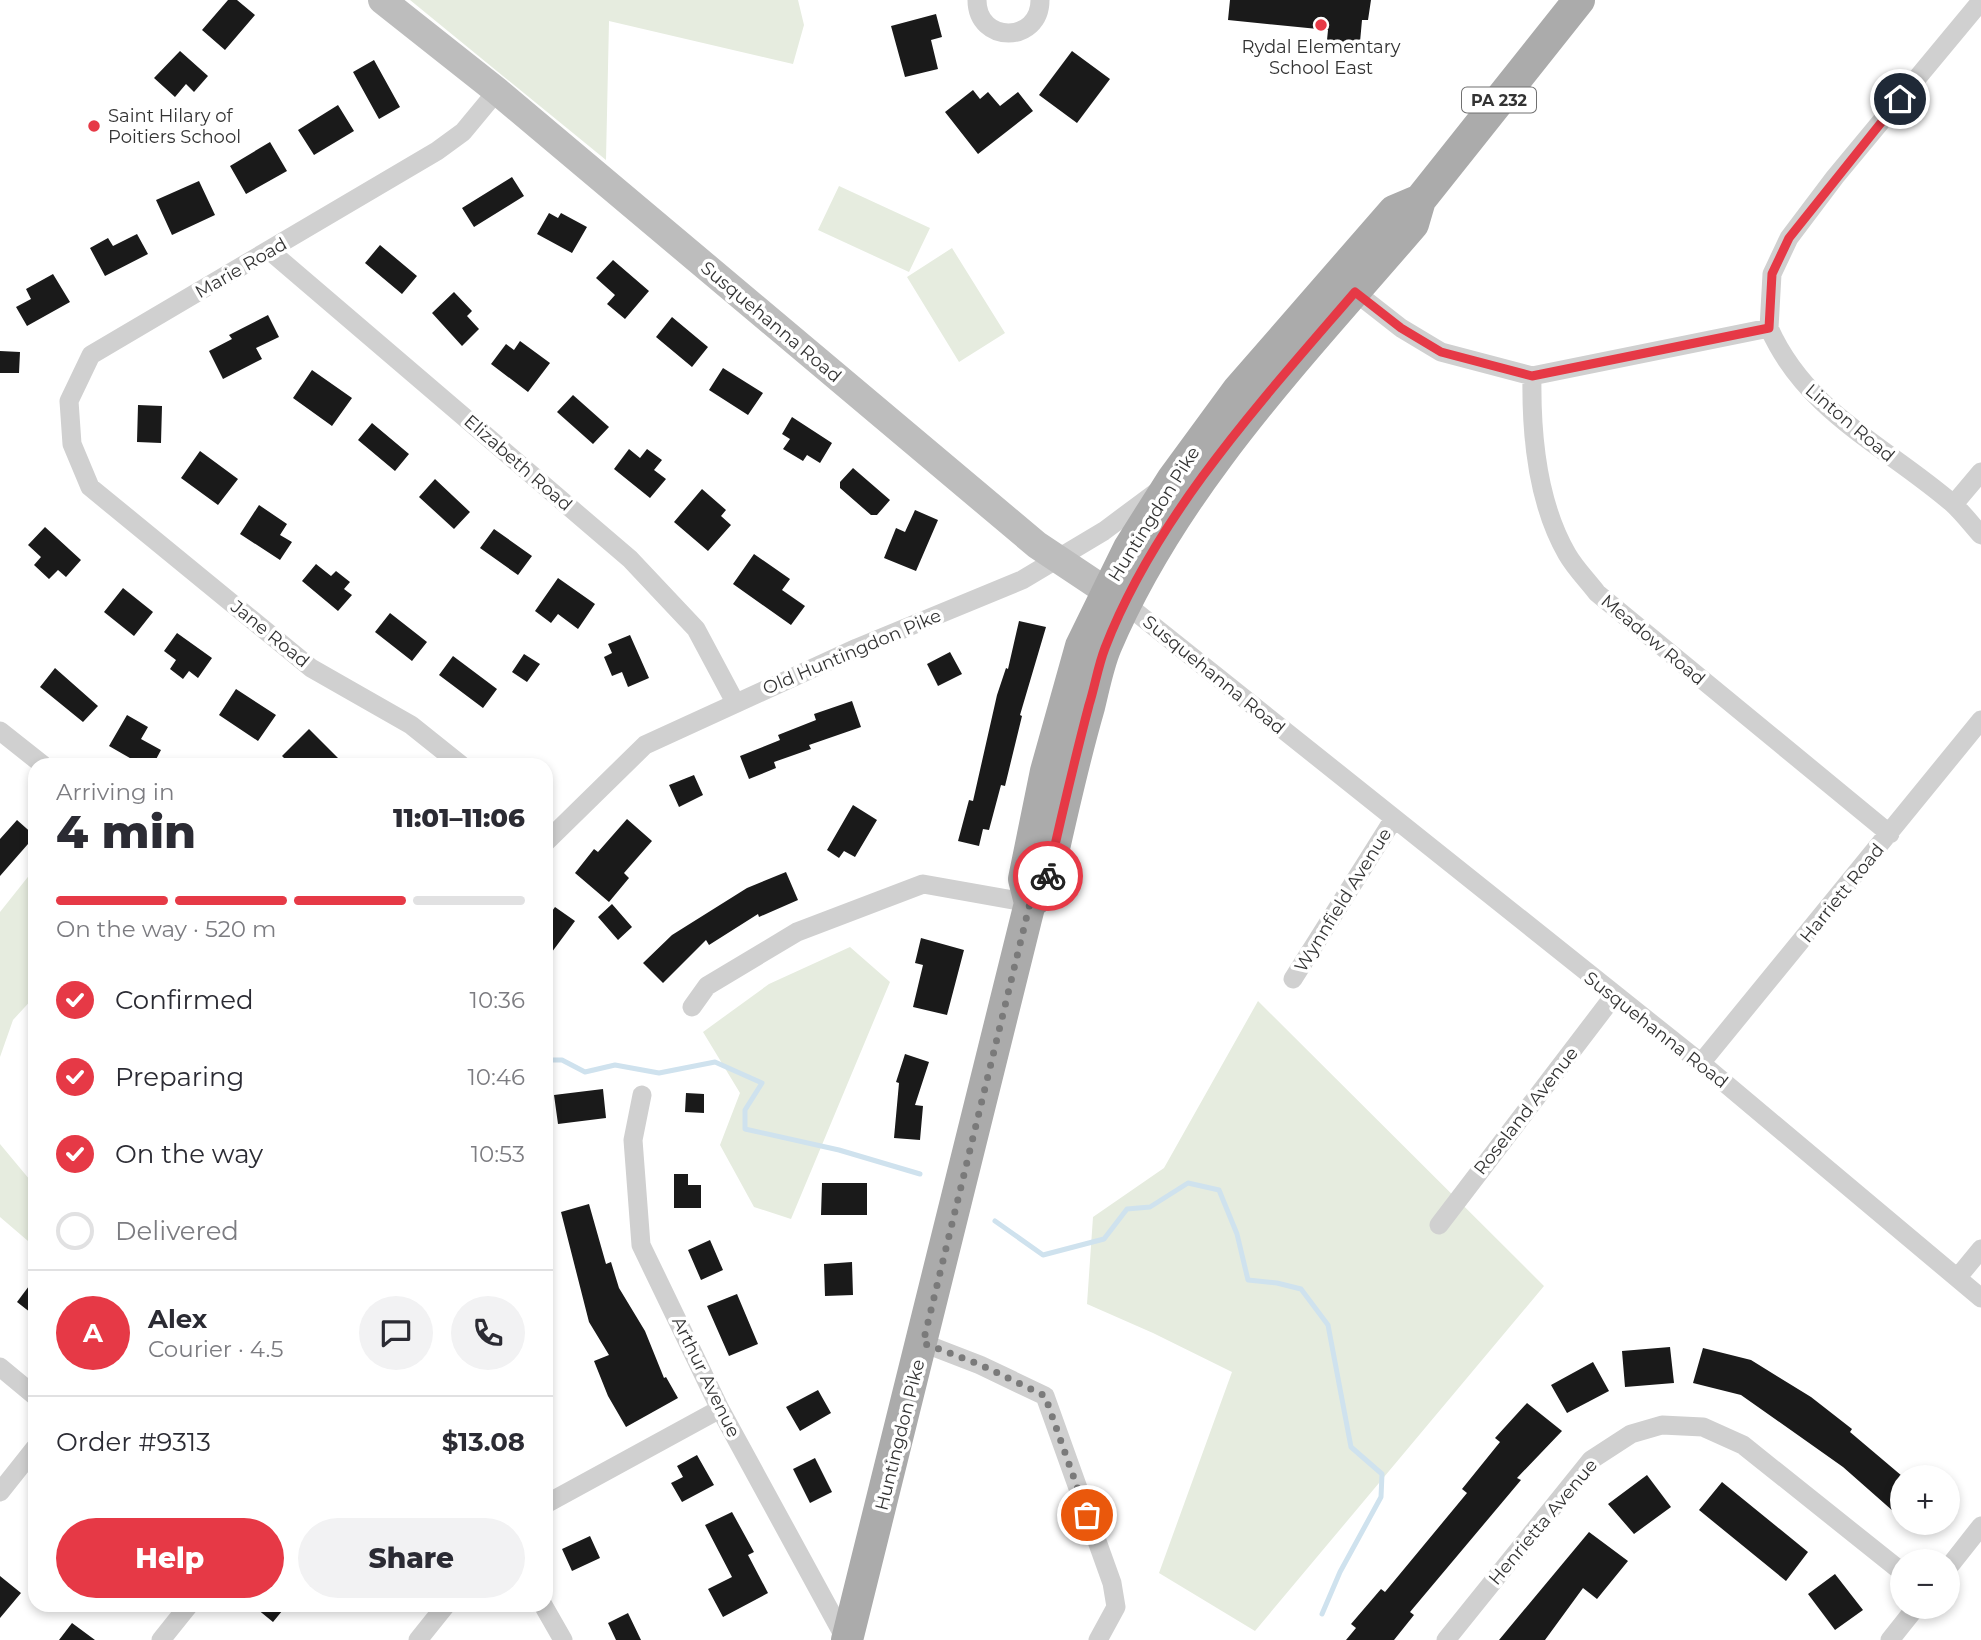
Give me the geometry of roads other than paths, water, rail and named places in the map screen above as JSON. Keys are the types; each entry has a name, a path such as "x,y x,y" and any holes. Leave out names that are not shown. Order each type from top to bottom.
{"main road":[{"name":"Susquehanna Road","path":"382,0 497,91 1058,561 1116,598"},
{"name":"Huntingdon Pike","path":"847,1640 923,1343 1030,903 1044,893 1070,773 1105,648 1129,548 1172,480 1238,390 1348,282 1413,224 1420,200 1579,0"},
{"name":"Huntingdon Pike","path":"1116,598 1149,560 1205,474 1348,282"}],"street":[{"path":"977,0 979,14 984,23 1003,34 1023,31 1031,25 1037,17 1040,0"},
{"path":"1348,282 1401,328 1441,352 1532,376 1769,328 1772,274 1789,238 1835,177 1981,1"},
{"name":"Marie Road","path":"90,487 72,444 69,401 91,355 437,151 463,132 497,91"},
{"name":"Elizabeth Road","path":"270,251 630,559 696,629 735,702"},
{"name":"Linton Road","path":"1769,328 1782,357 1801,382 1847,425 1954,505"},
{"name":"Meadow Road","path":"1532,376 1532,420 1547,510 1567,556 1597,593 1890,834"},
{"path":"1981,472 1954,505 1981,536"},
{"name":"Old Huntingdon Pike","path":"553,830 645,744 735,702 1022,580 1058,561 1172,480"},
{"name":"Jane Road","path":"90,487 311,668 411,725 452,758"},
{"name":"Susquehanna Road","path":"1116,598 1614,997 1701,1063 1981,1298"},
{"name":"Harriett Road","path":"1701,1063 1981,720"},
{"path":"4,742 31,758"},
{"name":"Wynnfield Avenue","path":"1293,979 1393,820"},
{"path":"692,1007 708,986 797,932 923,884 1030,903"},
{"name":"Roseland Avenue","path":"1438,1225 1614,997"},
{"name":"Arthur Avenue","path":"642,1095 634,1140 641,1244 720,1409 847,1640"},
{"path":"1958,1277 1981,1249"},
{"path":"923,1343 981,1365 1045,1396 1112,1583 1116,1607 1098,1640"},
{"path":"0,1367 28,1390"},
{"path":"553,1500 720,1409"},
{"name":"Henrietta Avenue","path":"1446,1640 1591,1460 1630,1434 1662,1425 1703,1427 1743,1445 1890,1562"},
{"path":"0,1492 28,1457"},
{"path":"1960,1553 1981,1526"},
{"path":"161,1640 183,1612"},
{"path":"418,1640 440,1612"},
{"path":"547,1612 563,1640"},
{"path":"1890,1640 1907,1619"}],"waterway":[{"path":"553,1060 562,1060 585,1072 615,1065 659,1073 715,1062 762,1083 745,1110 745,1129 839,1150 920,1174"},
{"path":"995,1221 1043,1255 1104,1239 1127,1209 1150,1207 1188,1183 1219,1190 1237,1234 1248,1280 1301,1289 1328,1325 1351,1447 1382,1474 1381,1497 1340,1572 1322,1614"}],"place":[{"name":"Rydal Elementary School East","path":"1321,25"},
{"name":"Saint Hilary of Poitiers School","path":"94,126"}]}
